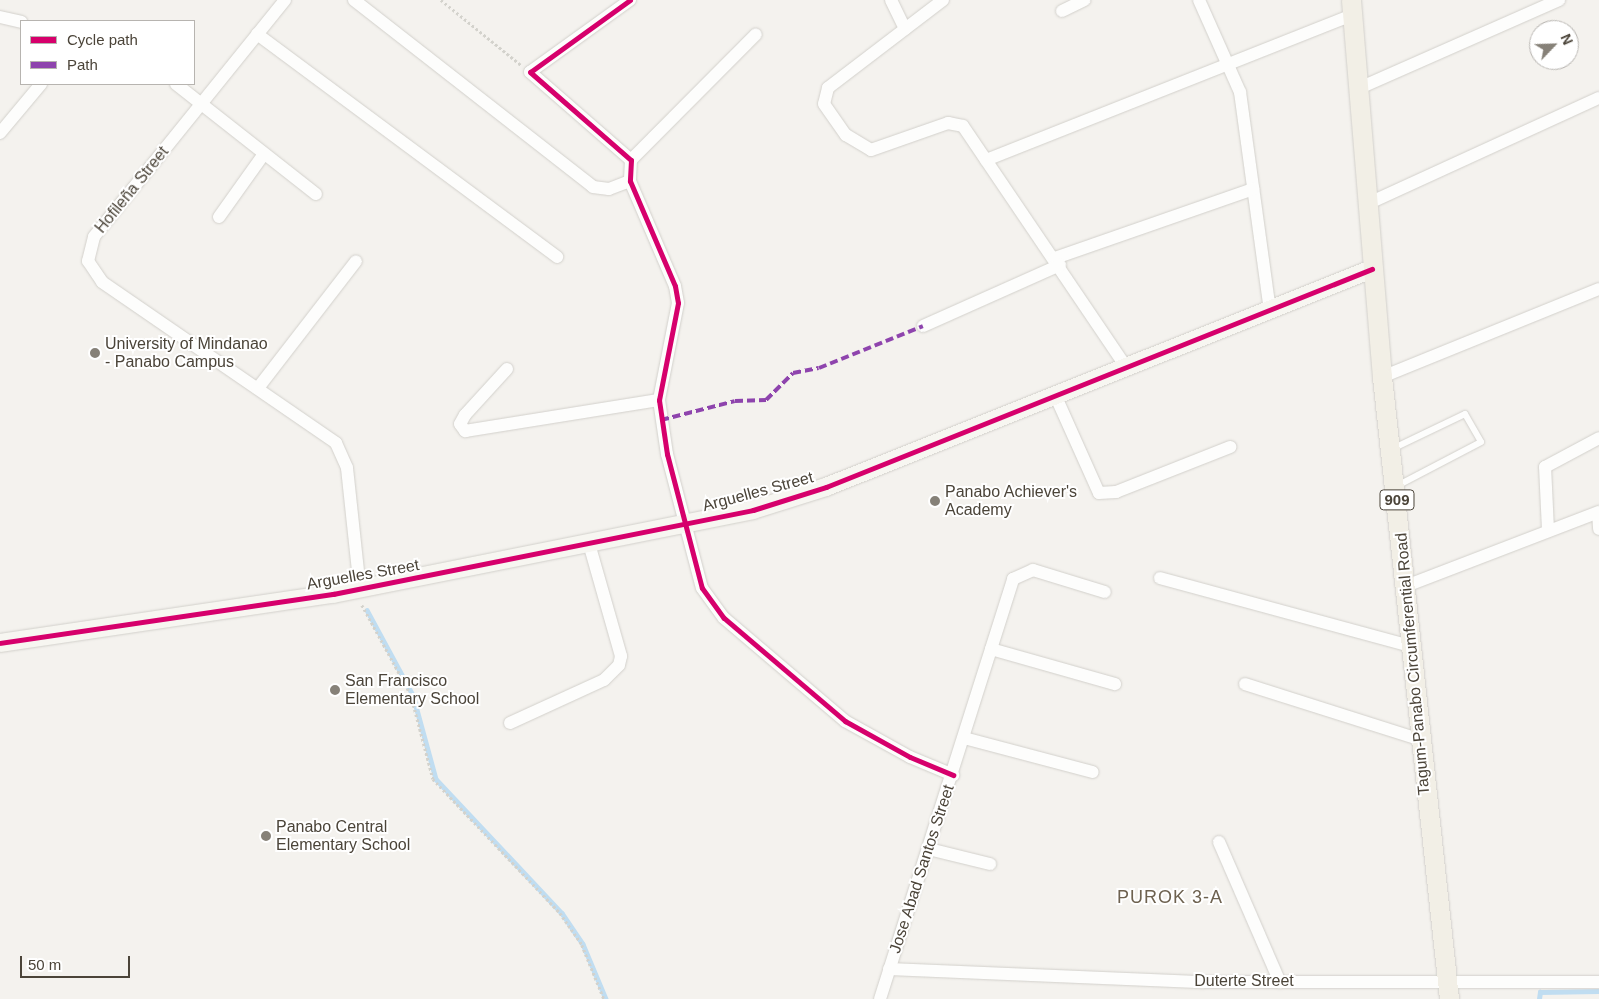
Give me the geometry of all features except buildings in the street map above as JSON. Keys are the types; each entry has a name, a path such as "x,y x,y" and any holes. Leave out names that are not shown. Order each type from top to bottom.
{"main road":[{"name":"Tagum-Panabo Circumferential Road","path":"1352,7 1357,89 1382,378 1396,486 1406,586 1418,739 1448,990"}],"street":[{"name":"Hofileña Street","path":"285,0 94,237 88,262 102,282 328,436 343,456 358,589"},
{"path":"354,0 593,187 609,190 630,181"},
{"path":"630,0 530,72 631,160"},
{"path":"890,0 905,29"},
{"path":"943,0 828,88 824,104 846,135 871,150 959,123 1057,262 1127,368"},
{"path":"1062,10 1086,0"},
{"path":"1199,0 1229,62 1240,92 1270,312"},
{"path":"1357,89 1559,0"},
{"path":"986,160 1229,62 1352,7"},
{"path":"0,17 20,22"},
{"path":"257,34 557,257"},
{"path":"756,34 631,160 630,181 671,272 678,303 659,400 685,524 702,588 724,618 845,720 910,758 953,775"},
{"path":"0,133 41,85"},
{"path":"178,85 203,102 264,154 316,194"},
{"path":"1367,204 1599,98"},
{"path":"219,217 264,154"},
{"path":"923,326 1057,262 1253,189"},
{"path":"258,388 356,261"},
{"name":"Arguelles Street","path":"0,643 358,589 685,524 826,487 1270,312 1372,269"},
{"path":"1382,378 1599,289"},
{"path":"507,369 465,415 460,424 465,431 659,400"},
{"path":"1056,397 1099,493 1116,492 1230,447"},
{"path":"1548,530 1545,467 1599,438"},
{"path":"1406,586 1548,530 1598,513 1599,529"},
{"path":"510,723 604,680 619,665 621,656 589,544"},
{"name":"Jose Abad Santos Street","path":"880,999 953,775 1013,579 1023,571 1033,570 1105,592"},
{"path":"1160,578 1411,646"},
{"path":"991,649 1115,684"},
{"path":"1244,684 1418,739"},
{"path":"964,738 1093,772"},
{"path":"1219,842 1280,982"},
{"path":"929,849 990,864"},
{"name":"Duterte Street","path":"890,969 1280,982 1448,990 1599,982"}],"lane":[{"path":"1391,449 1465,414 1481,442 1396,486"}],"path":[{"path":"441,0 530,72"},
{"path":"358,589 411,695 433,779 560,914 582,945 604,999"}],"waterway":[{"path":"367,610 413,695 436,779 562,913 583,944 606,999"},
{"path":"1539,999 1540,992 1599,991"}],"marked path":[{"path":"661,420 735,401 766,400 793,373 819,368 923,326"}],"cycle path":[{"path":"630,0 530,72 631,160 630,181 675,286 678,303 659,400 667,454 702,588 724,618 845,721 910,757 953,775"},
{"path":"0,643 333,594 753,510 826,487 1372,269"}],"place":[{"name":"University of Mindanao - Panabo Campus","path":"95,353"},
{"name":"Panabo Achiever's Academy","path":"935,501"},
{"name":"San Francisco Elementary School","path":"335,690"},
{"name":"Panabo Central Elementary School","path":"266,836"}],"district":[{"name":"PUROK 3-A","path":"1170,897"}]}
